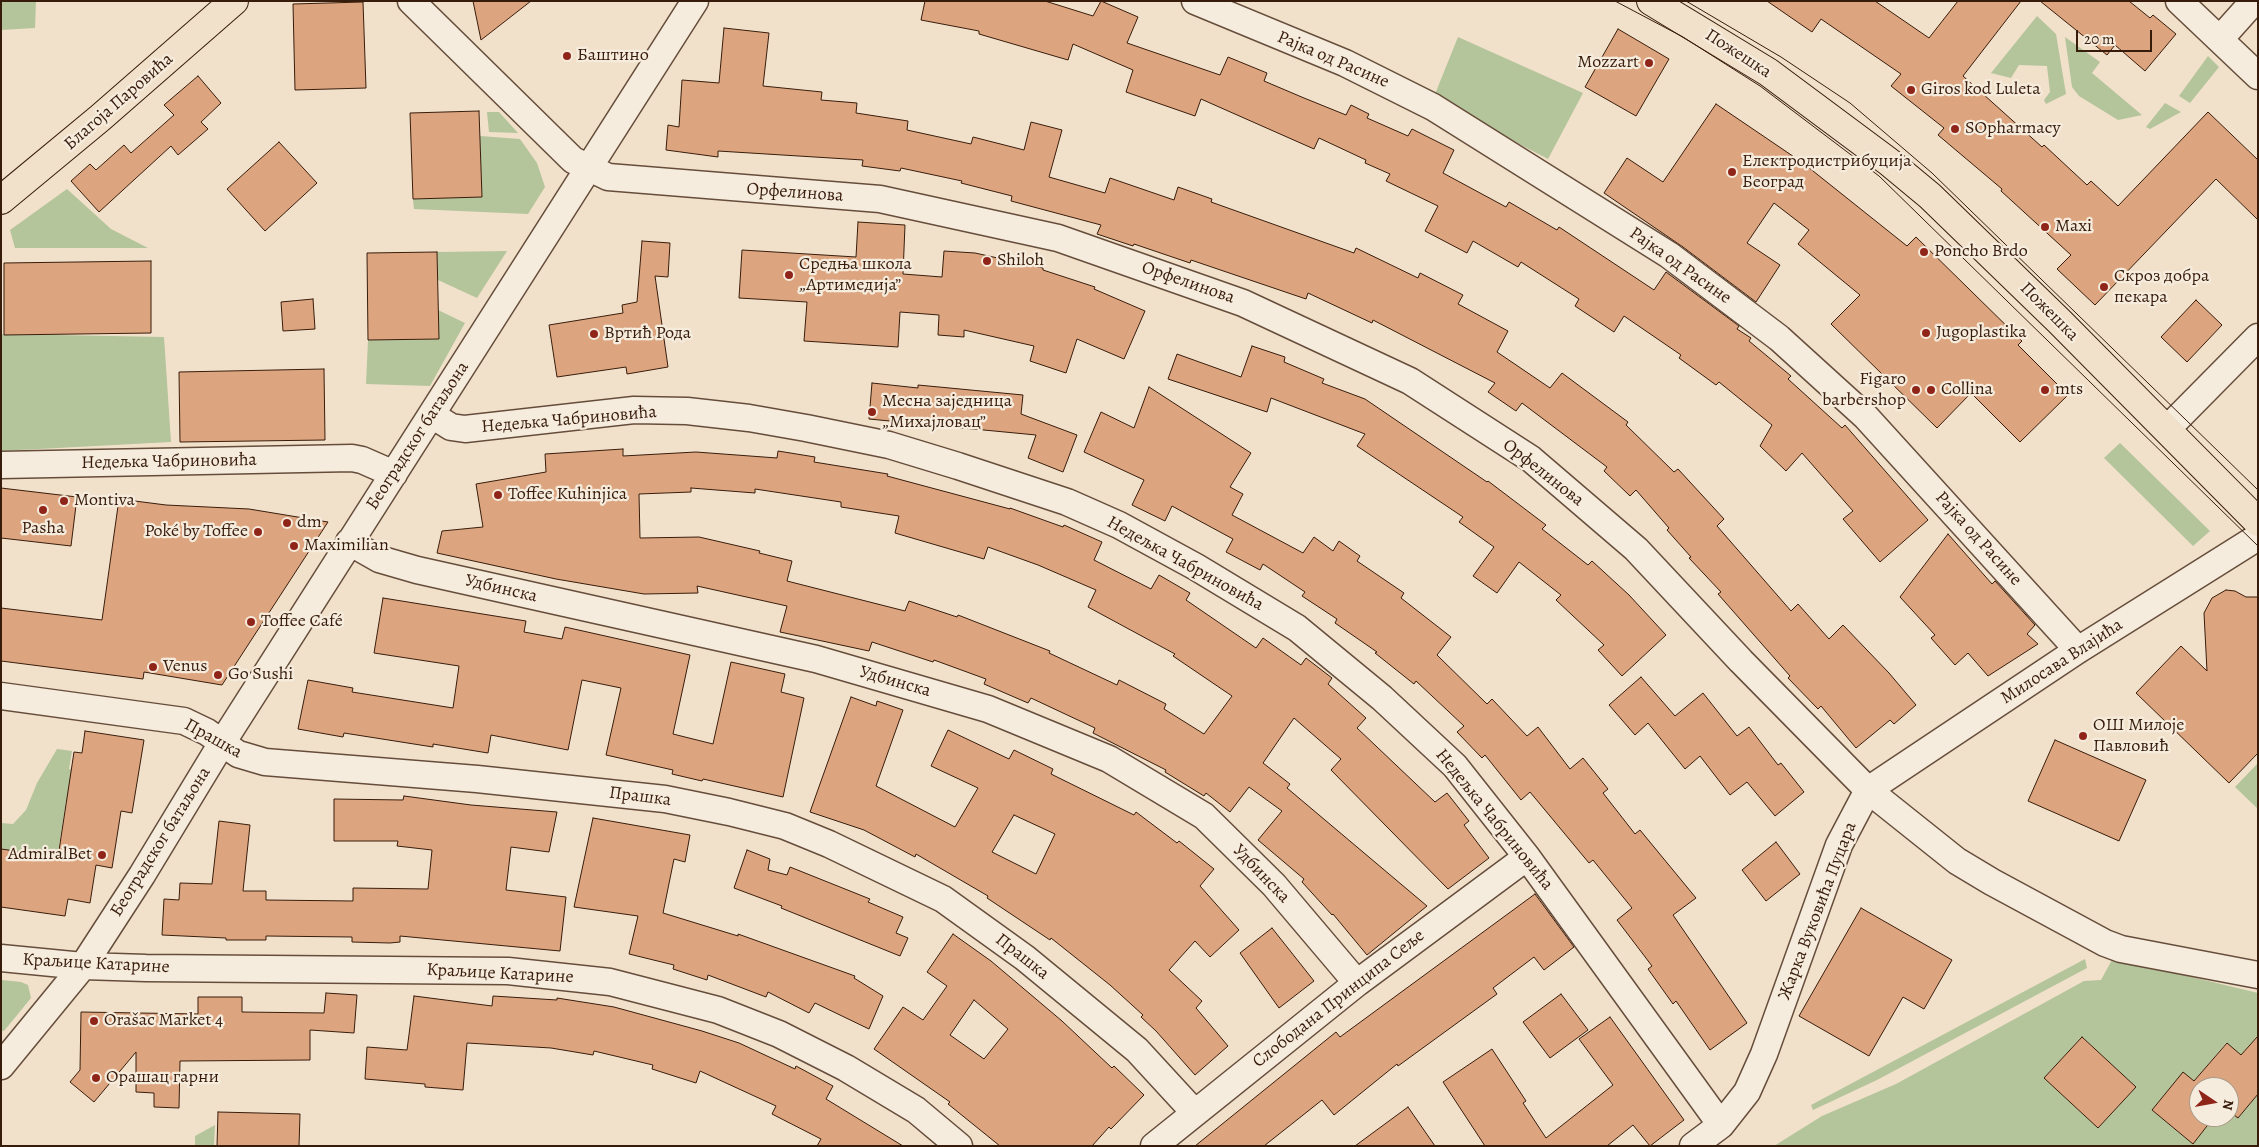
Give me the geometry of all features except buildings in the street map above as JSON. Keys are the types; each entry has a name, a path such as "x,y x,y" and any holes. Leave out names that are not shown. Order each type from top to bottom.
{"main road":[{"name":"Благоја Паровића","path":"1,200 100,118 234,1"},
{"name":"Пожешка","path":"1651,1 1768,72 1889,162 1930,196 2167,429 2258,522"}],"street":[{"name":"Орфелинова","path":"411,1 572,160 608,177 880,199 1058,238 1244,303 1410,380 1530,459 1636,549 1741,661 1868,790"},
{"name":"Београдског батаљона","path":"1,1066 82,966 142,875 222,743 349,542 695,1"},
{"name":"Рајка од Расине","path":"1195,1 1345,63 1433,106 1669,255 1779,338 1866,417 2078,650"},
{"path":"2179,1 2258,76"},
{"path":"2220,39 2254,1"},
{"path":"2167,429 2258,337"},
{"name":"Недељка Чабриновића","path":"432,415 451,427 466,429 634,410 687,411 749,418 888,445 1067,502 1119,525 1196,567 1297,628 1382,698 1455,766 1527,857 1721,1125"},
{"name":"Недељка Чабриновића","path":"1,465 347,458 362,460 394,474"},
{"name":"Милосава Влајића","path":"1868,790 2078,650 2258,537"},
{"name":"Удбинска","path":"349,542 379,559 417,570 816,659 988,709 1109,759 1204,816 1274,885 1357,983"},
{"name":"Прашка","path":"1,696 176,720 192,724 238,754 264,762 477,779 665,799 785,826 829,844 943,899 1025,958 1137,1050 1195,1113"},
{"path":"1868,790 1958,861 1992,882 2105,942 2121,949 2258,975"},
{"name":"Жарка Вуковића Пуцара","path":"1693,1146 1721,1125 1747,1092 1761,1062 1840,845 1868,790"},
{"name":"Слободана Принципа Сеље","path":"1154,1146 1357,983 1527,857"},
{"name":"Краљице Катарине","path":"1,958 82,966 508,972 576,977 610,982 718,1010 779,1034 846,1068 916,1110 959,1146"}],"green space":[{"path":"1,1 36,1 35,28 1,30"},
{"path":"2037,16 2056,34 2066,94 2046,104 2044,100 2050,92 2047,66 2019,65 2011,78 1991,73"},
{"path":"1458,37 1583,93 1548,159 1433,99"},
{"path":"2065,37 2100,62 2092,73 2142,115 2118,120 2079,96 2072,87"},
{"path":"2208,56 2219,67 2190,103 2179,96"},
{"path":"2165,103 2181,112 2150,129 2146,127"},
{"path":"487,112 499,112 518,133 489,132"},
{"path":"480,136 520,139 537,163 545,187 528,214 414,209 413,199 482,197"},
{"path":"67,189 111,229 148,248 15,248 10,230"},
{"path":"507,251 477,298 438,280 437,252"},
{"path":"438,310 465,323 430,386 366,384 368,340 438,339"},
{"path":"1,334 164,337 171,442 1,451"},
{"path":"2120,443 2210,531 2193,546 2104,458"},
{"path":"57,749 72,751 69,769 83,771 66,802 55,871 44,855 1,849 1,823 13,824 26,810 37,783"},
{"path":"2258,763 2258,809 2235,787"},
{"path":"2113,958 2258,993 2258,1036 2241,1055 2226,1043 2197,1077 2189,1077 2183,1073 2152,1110 2193,1144 2206,1127 2239,1127 2239,1117 2258,1094 2258,1146 1774,1146 1822,1116 1896,1084 2084,981 2101,980","holes":["2082,1037 2136,1087 2098,1128 2044,1078"]},
{"path":"2085,959 2087,968 1877,1080 1813,1110 1811,1105"},
{"path":"1,980 21,982 28,985 31,998 4,1031 1,1030"},
{"path":"215,1125 214,1146 195,1146 195,1136"}],"tram line":[{"path":"1615,1 1683,37 1760,86 1879,176 2258,546"},
{"path":"1686,1 1781,57 1850,103 1932,173 2258,490"}],"place":[{"name":"Баштино","path":"567,56"},
{"name":"Mozzart","path":"1649,63"},
{"name":"Giros kod Luleta","path":"1911,90"},
{"name":"SOpharmacy","path":"1955,129"},
{"name":"Електродистрибуција Београд","path":"1732,172"},
{"name":"Maxi","path":"2045,227"},
{"name":"Poncho Brdo","path":"1924,252"},
{"name":"Shiloh","path":"987,261"},
{"name":"Средња школа „Артимедија”","path":"789,275"},
{"name":"Скроз добра пекара","path":"2104,287"},
{"name":"Jugoplastika","path":"1926,333"},
{"name":"Вртић Рода","path":"594,334"},
{"name":"Figaro barbershop","path":"1916,390"},
{"name":"Collina","path":"1931,390"},
{"name":"mts","path":"2045,390"},
{"name":"Месна заједница „Михајловац”","path":"872,412"},
{"name":"Toffee Kuhinjica","path":"498,495"},
{"name":"Montiva","path":"64,501"},
{"name":"Pasha","path":"43,510"},
{"name":"dm","path":"287,523"},
{"name":"Poké by Toffee","path":"258,532"},
{"name":"Maximilian","path":"294,546"},
{"name":"Toffee Café","path":"251,622"},
{"name":"Venus","path":"153,667"},
{"name":"Go Sushi","path":"218,675"},
{"name":"ОШ Милоје Павловић","path":"2083,736"},
{"name":"AdmiralBet","path":"102,855"},
{"name":"Orašac Market 4","path":"94,1021"},
{"name":"Орашац гарни","path":"96,1078"}]}
